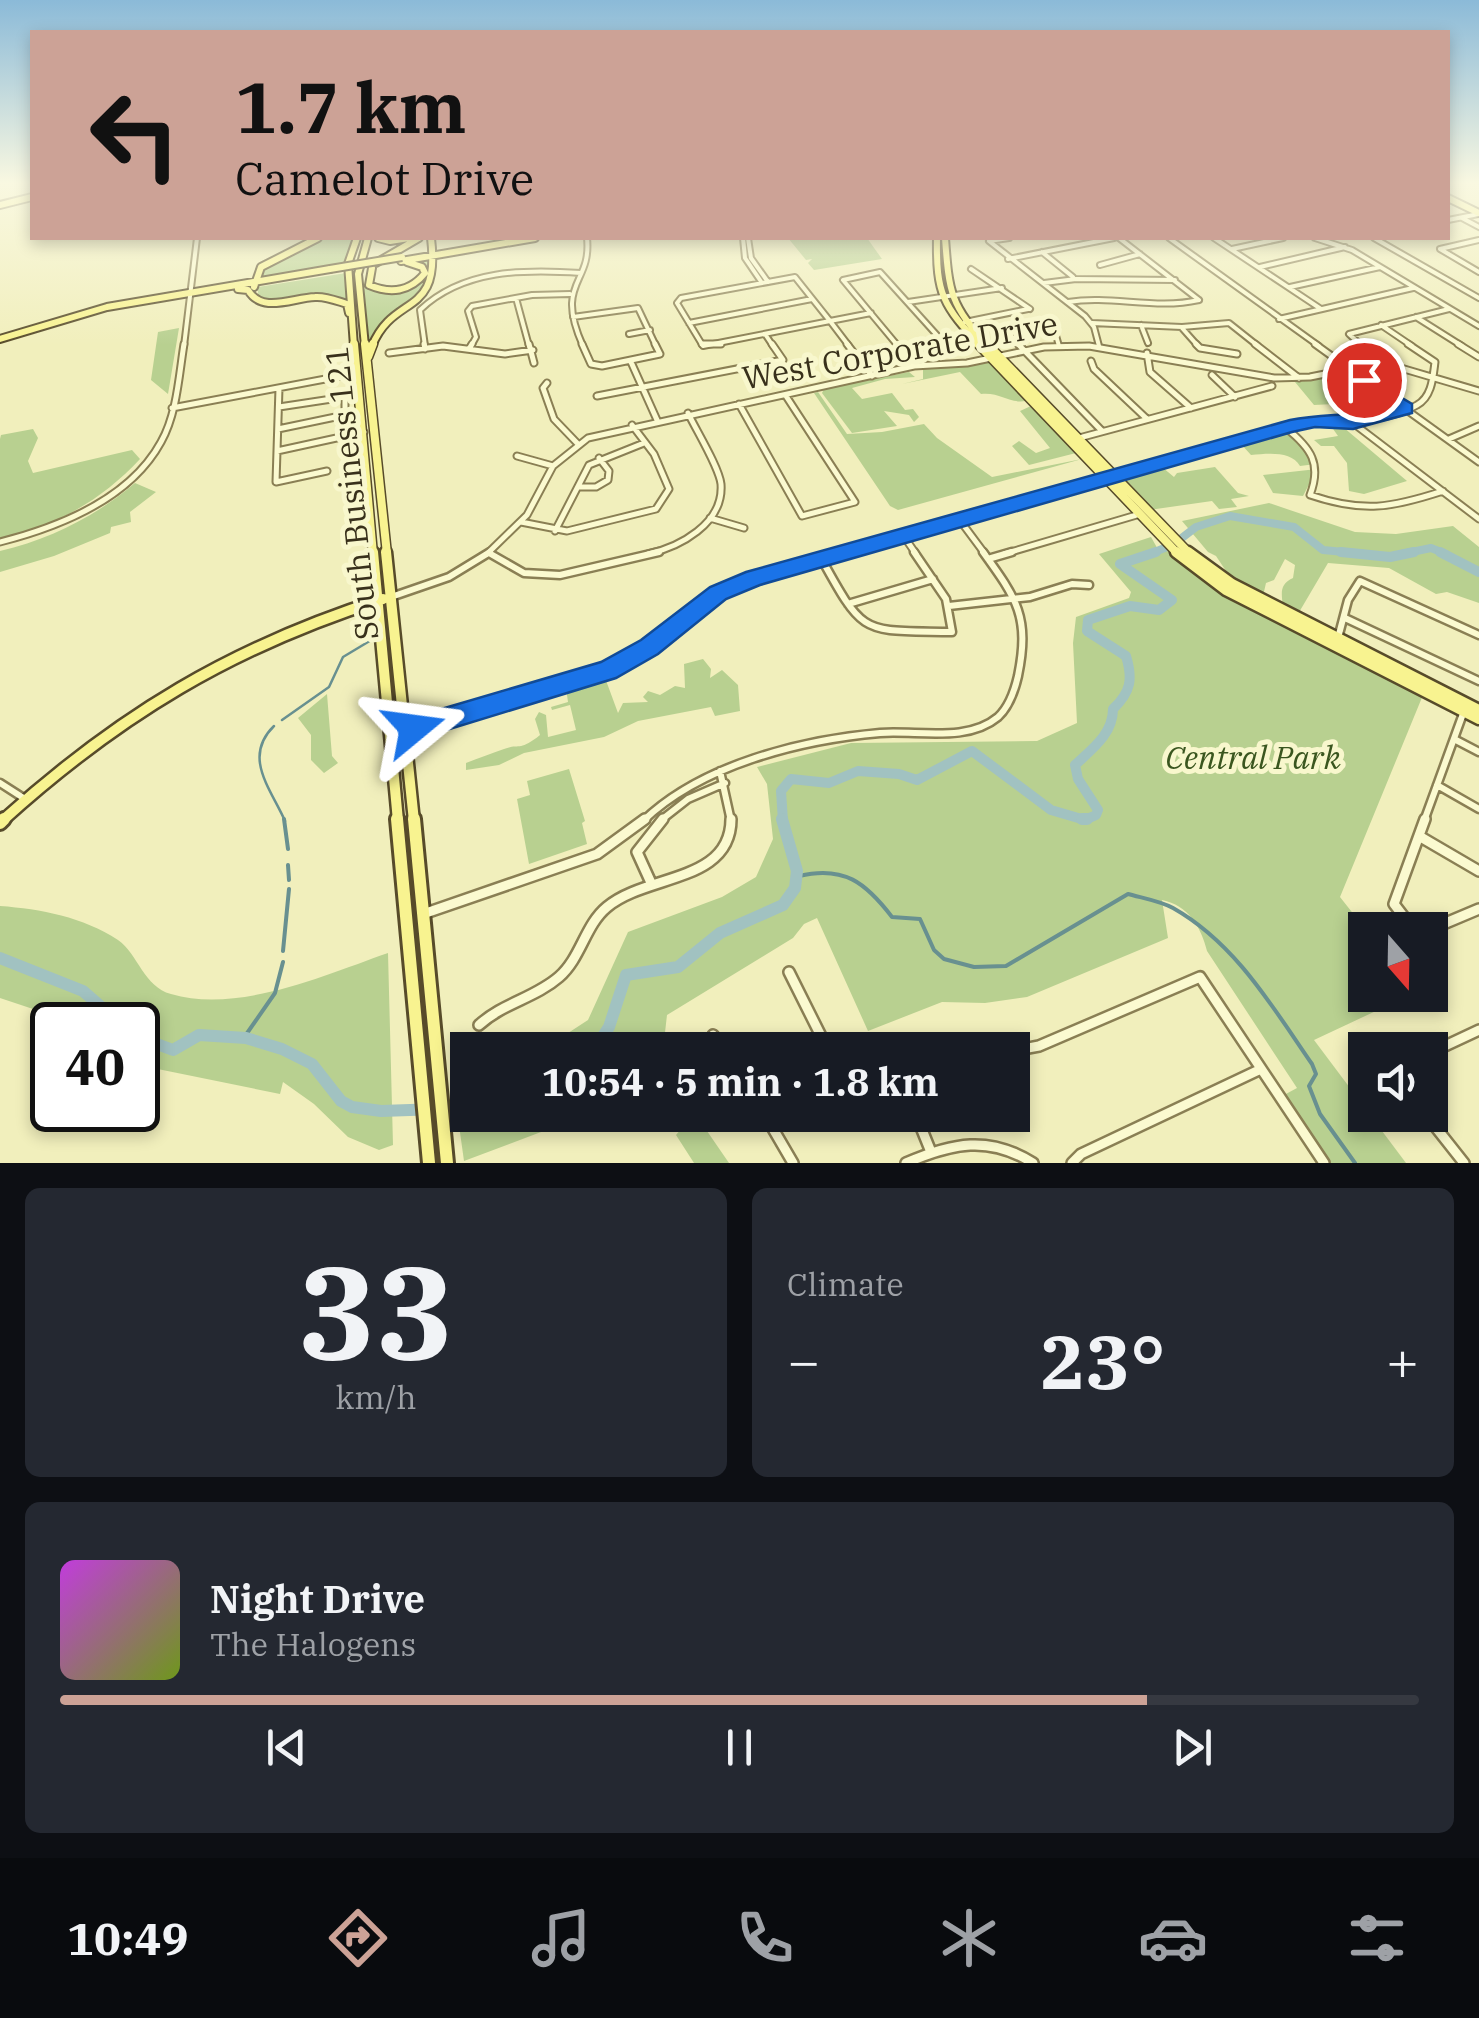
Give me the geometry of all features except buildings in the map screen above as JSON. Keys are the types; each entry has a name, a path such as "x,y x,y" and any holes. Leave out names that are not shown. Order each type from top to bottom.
{"main road":[{"path":"314,240 264,264 254,284 254,300 264,304 315,296 340,299 347,304 354,336 364,344"},
{"name":"South Business 121","path":"356,240 348,264 354,336 405,731 447,1163"},
{"name":"South Business 121","path":"366,428 368,385 359,263 367,240"},
{"path":"359,290 372,268 415,240"},
{"path":"434,251 442,256 507,240"},
{"path":"476,248 509,240"},
{"path":"239,287 434,251 523,240"},
{"path":"941,240 936,279 954,318 1183,554 1220,587 1466,708 1479,720"},
{"path":"366,365 374,340 386,324 424,294 434,279 434,251"},
{"path":"372,268 368,283 380,290 408,288 424,278 422,266 401,260"},
{"path":"0,341 73,319 280,278 330,272"},
{"path":"946,298 994,357"},
{"path":"347,375 357,363"},
{"path":"358,373 368,385"},
{"path":"1036,401 1078,438 1140,514 1161,530"},
{"path":"0,823 92,742 189,678 290,629 385,599"},
{"name":"South Business 121","path":"385,599 390,735 423,1135 429,1163"},
{"path":"1466,708 1479,710"}],"street":[{"path":"0,542 70,519 120,486 161,442 172,408 196,240"},
{"path":"573,318 636,308 660,354 630,362 592,365 573,318 570,294 589,256 586,240"},
{"path":"745,240 745,258 765,282"},
{"path":"999,240 989,242 1092,323 1098,347"},
{"path":"1008,258 1106,240"},
{"path":"1067,302 1088,298 1160,304 1199,300 1120,240"},
{"path":"1172,240 1479,462"},
{"path":"1217,240 1321,309"},
{"path":"1230,249 1273,240"},
{"path":"1322,240 1345,246 1479,326"},
{"path":"1378,240 1479,298"},
{"path":"1479,240 1440,249 1479,272"},
{"path":"1467,242 1479,249"},
{"path":"1258,268 1345,246"},
{"path":"1042,252 1074,278"},
{"path":"1100,265 1141,254"},
{"path":"1288,288 1381,267"},
{"path":"965,322 1030,308 971,269"},
{"path":"424,349 420,310 452,286 532,270 582,273"},
{"path":"904,352 944,343 880,272 842,280 914,366"},
{"path":"1042,284 1074,278 1138,283 1175,280"},
{"path":"871,313 830,321 766,334 703,346 678,300 798,279 812,299 830,321 872,376"},
{"path":"908,302 1002,288"},
{"path":"1278,319 1414,288"},
{"path":"469,349 476,336 468,311 472,306 570,294"},
{"path":"516,298 534,363"},
{"path":"689,323 812,299"},
{"path":"1380,364 1348,334 1450,309"},
{"path":"1415,317 1479,357"},
{"path":"1469,320 1479,318"},
{"path":"1092,323 1182,327 1229,323 1299,378"},
{"path":"390,735 608,671 650,647 718,593 821,558 1285,427 1315,421 1353,423 1425,400 1436,362 1381,325"},
{"path":"1053,326 1060,346"},
{"path":"1141,326 1148,343"},
{"path":"1182,327 1200,348 1237,354"},
{"path":"629,334 650,330"},
{"path":"597,396 606,398 782,360 766,334"},
{"path":"1008,334 1103,432"},
{"path":"390,353 443,346 505,354 533,350"},
{"name":"West Corporate Drive","path":"385,599 449,577 489,554 521,522 553,466 578,444 688,413 786,396 914,366 994,357 1021,347 1098,347 1260,376 1299,378 1380,364 1479,391"},
{"path":"1147,354 1150,372 1192,409"},
{"path":"1091,360 1091,366 1148,420"},
{"path":"630,362 658,420"},
{"path":"172,408 358,373"},
{"path":"1212,375 1236,398"},
{"path":"546,383 542,388 550,415 578,444"},
{"path":"1078,438 1272,386"},
{"path":"279,388 279,484 326,471"},
{"path":"738,404 802,516 855,502 786,396"},
{"path":"278,429 345,415 345,397 279,407"},
{"path":"489,554 524,573 560,575 671,549 692,538 710,518 721,483 688,413"},
{"path":"1353,423 1479,519"},
{"path":"521,522 555,531 648,512 661,502 669,489 654,454 632,426"},
{"path":"1446,439 1465,435 1479,426"},
{"path":"1285,427 1318,458 1320,470 1310,495 1374,511 1442,491"},
{"path":"277,451 366,428"},
{"path":"555,531 590,466 599,458 644,442"},
{"path":"517,456 553,466"},
{"path":"578,487 596,486 608,480 609,471 599,458"},
{"path":"988,559 1140,514"},
{"path":"710,518 744,528"},
{"path":"408,918 597,854 627,836 674,792 720,771 842,737 959,734 990,723 1004,712 1015,691 1025,636 1016,599 958,520"},
{"path":"821,558 858,619 870,626 952,632 948,606 903,535"},
{"path":"848,604 933,578"},
{"path":"1336,642 1350,596 1356,583 1363,581 1479,635"},
{"path":"948,606 1016,599 1072,584 1089,585"},
{"path":"1345,618 1479,681"},
{"path":"1399,912 1394,906 1466,708"},
{"path":"1454,738 1479,752"},
{"path":"479,1025 493,1010 560,977 598,912 615,900 700,868 730,845 733,813 720,771"},
{"path":"0,783 25,800"},
{"path":"652,886 637,852 639,844 688,798 725,784"},
{"path":"1437,785 1479,809"},
{"path":"1419,836 1479,871"},
{"path":"1448,922 1479,909"},
{"path":"788,972 819,1032"},
{"path":"1030,1048 1200,977 1324,1163"},
{"path":"1448,1044 1479,1030"},
{"path":"1072,1163 1081,1154 1260,1068"},
{"path":"776,1132 793,1163"},
{"path":"923,1132 931,1152"},
{"path":"1439,1132 1464,1163"},
{"path":"906,1163 958,1142 984,1141 1010,1149 1033,1163"}],"green space":[{"path":"319,240 353,240 347,264 269,278 261,275 262,269"},
{"path":"790,240 868,240 882,259 814,270 808,263 812,259 806,260"},
{"path":"432,258 434,267 421,295 369,340 364,290 368,277 374,288 413,287 428,274 425,266 412,261"},
{"path":"346,273 348,302 326,295 281,300 258,298 258,287"},
{"path":"179,328 168,394 151,380 158,332"},
{"path":"993,362 1026,401 981,394 960,372 902,384 923,379 923,369"},
{"path":"909,372 915,377 885,379 852,388 862,399 892,393 905,410 913,409 919,417 914,422 909,415 884,411 897,426 852,433 822,393 824,389"},
{"path":"1332,376 1381,412 1371,415 1355,403 1314,405 1295,382"},
{"path":"818,392 847,434 924,424 937,438 992,477 1082,459 898,510 890,506 814,393"},
{"path":"1031,406 1076,453 1029,465 1012,446 1019,441 1036,453 1050,448 1020,411"},
{"path":"1331,426 1343,427 1407,481 1364,494 1349,491 1347,463 1334,446 1321,446 1314,440 1338,436"},
{"path":"33,429 38,438 28,461 33,473 132,450 140,459 76,510 0,540 1,435"},
{"path":"1287,432 1312,453 1316,464 1300,466 1279,454 1251,455 1241,444"},
{"path":"1162,467 1174,477 1177,473 1215,467 1238,493 1249,496 1231,499 1237,507 1219,509 1212,501 1149,510 1121,478"},
{"path":"1317,469 1303,496 1273,493 1263,475"},
{"path":"135,483 156,492 130,512 131,522 111,527 110,533 54,556 0,572 0,551 72,525"},
{"path":"1269,503 1355,532 1396,534 1453,526 1479,547 1479,603 1447,592 1436,594 1389,568 1328,563 1298,614 1283,606 1282,597 1284,586 1293,578 1295,565 1285,559 1274,580 1266,583 1263,596 1232,580 1216,556 1182,521"},
{"name":"Central Park","path":"1151,537 1160,553 1167,548 1212,586 1423,695 1340,897 1352,912 1348,912 1348,1012 1374,1012 1314,1040 1348,1085 1348,1132 1383,1132 1406,1163 1329,1163 1284,1095 1297,1088 1207,951 1197,926 1186,912 1162,900 1168,938 1027,997 985,1003 942,1002 868,1031 817,918 804,924 793,938 667,1015 665,1032 570,1032 588,1020 628,932 722,897 756,877 773,839 767,784 757,767 851,743 1037,741 1077,723 1073,643 1076,617 1129,598 1131,592 1099,554"},
{"path":"703,659 711,669 710,678 722,670 738,685 740,711 715,716 711,707 638,721 604,737 524,753 499,765 466,770 466,763 523,745 540,735 535,719 539,712 546,715 548,737 576,730 570,705 552,710 551,707 568,702 566,688 604,675 618,713 623,703 648,702 643,697 648,691 660,695 675,686 685,688 684,664"},
{"path":"327,694 332,756 338,763 324,773 311,760 311,735 298,718"},
{"path":"569,769 585,821 582,823 587,844 529,864 517,799 530,795 527,781"},
{"path":"0,906 46,912 91,925 125,946 154,985 171,994 197,999 252,996 388,953 393,1145 379,1150 348,1137 314,1104 283,1082 280,1094 160,1069 160,1002 30,1002 30,1008 0,998"},
{"path":"460,1132 541,1132 464,1161"},
{"path":"708,1132 729,1163 694,1163 676,1135"}],"waterway":[{"path":"1150,554 1174,544 1196,527 1230,516 1294,527 1323,550 1365,554"},
{"path":"1402,554 1431,548 1446,554"},
{"path":"1150,554 1156,552"},
{"path":"1341,552 1390,557 1414,552"},
{"path":"1440,552 1479,572"},
{"path":"783,821 781,791 791,779 829,783 858,771 899,774 917,780 972,751 1051,810 1085,820 1096,815 1098,810 1078,779 1075,765 1105,733 1113,709 1127,691 1129,672 1126,656 1087,631 1088,620 1130,606 1159,610 1172,600 1120,564 1150,554"},
{"path":"282,720 329,687 343,657 373,639"},
{"path":"274,726 260,749 260,761 284,819"},
{"path":"284,819 288,849"},
{"path":"606,1032 626,975 678,967 720,933 783,905 795,888 797,871 782,819"},
{"path":"1082,819 1087,819"},
{"path":"288,865 289,880"},
{"path":"799,876 829,873 853,880 892,917 920,919 934,950 944,959 974,967 1006,966 1128,894 1173,908 1234,957 1267,998 1312,1064 1316,1074 1309,1086 1320,1114 1355,1163"},
{"path":"283,951 289,889"},
{"path":"0,958 83,991 96,1002"},
{"path":"243,1039 275,993 283,962"},
{"path":"160,1045 173,1050 199,1035 246,1038 312,1064 341,1101 352,1107 381,1111 450,1109"}],"route":[{"path":"414,728 608,671 650,647 718,593 754,578 1290,426 1315,421 1353,423 1405,408 1364,380"}]}
